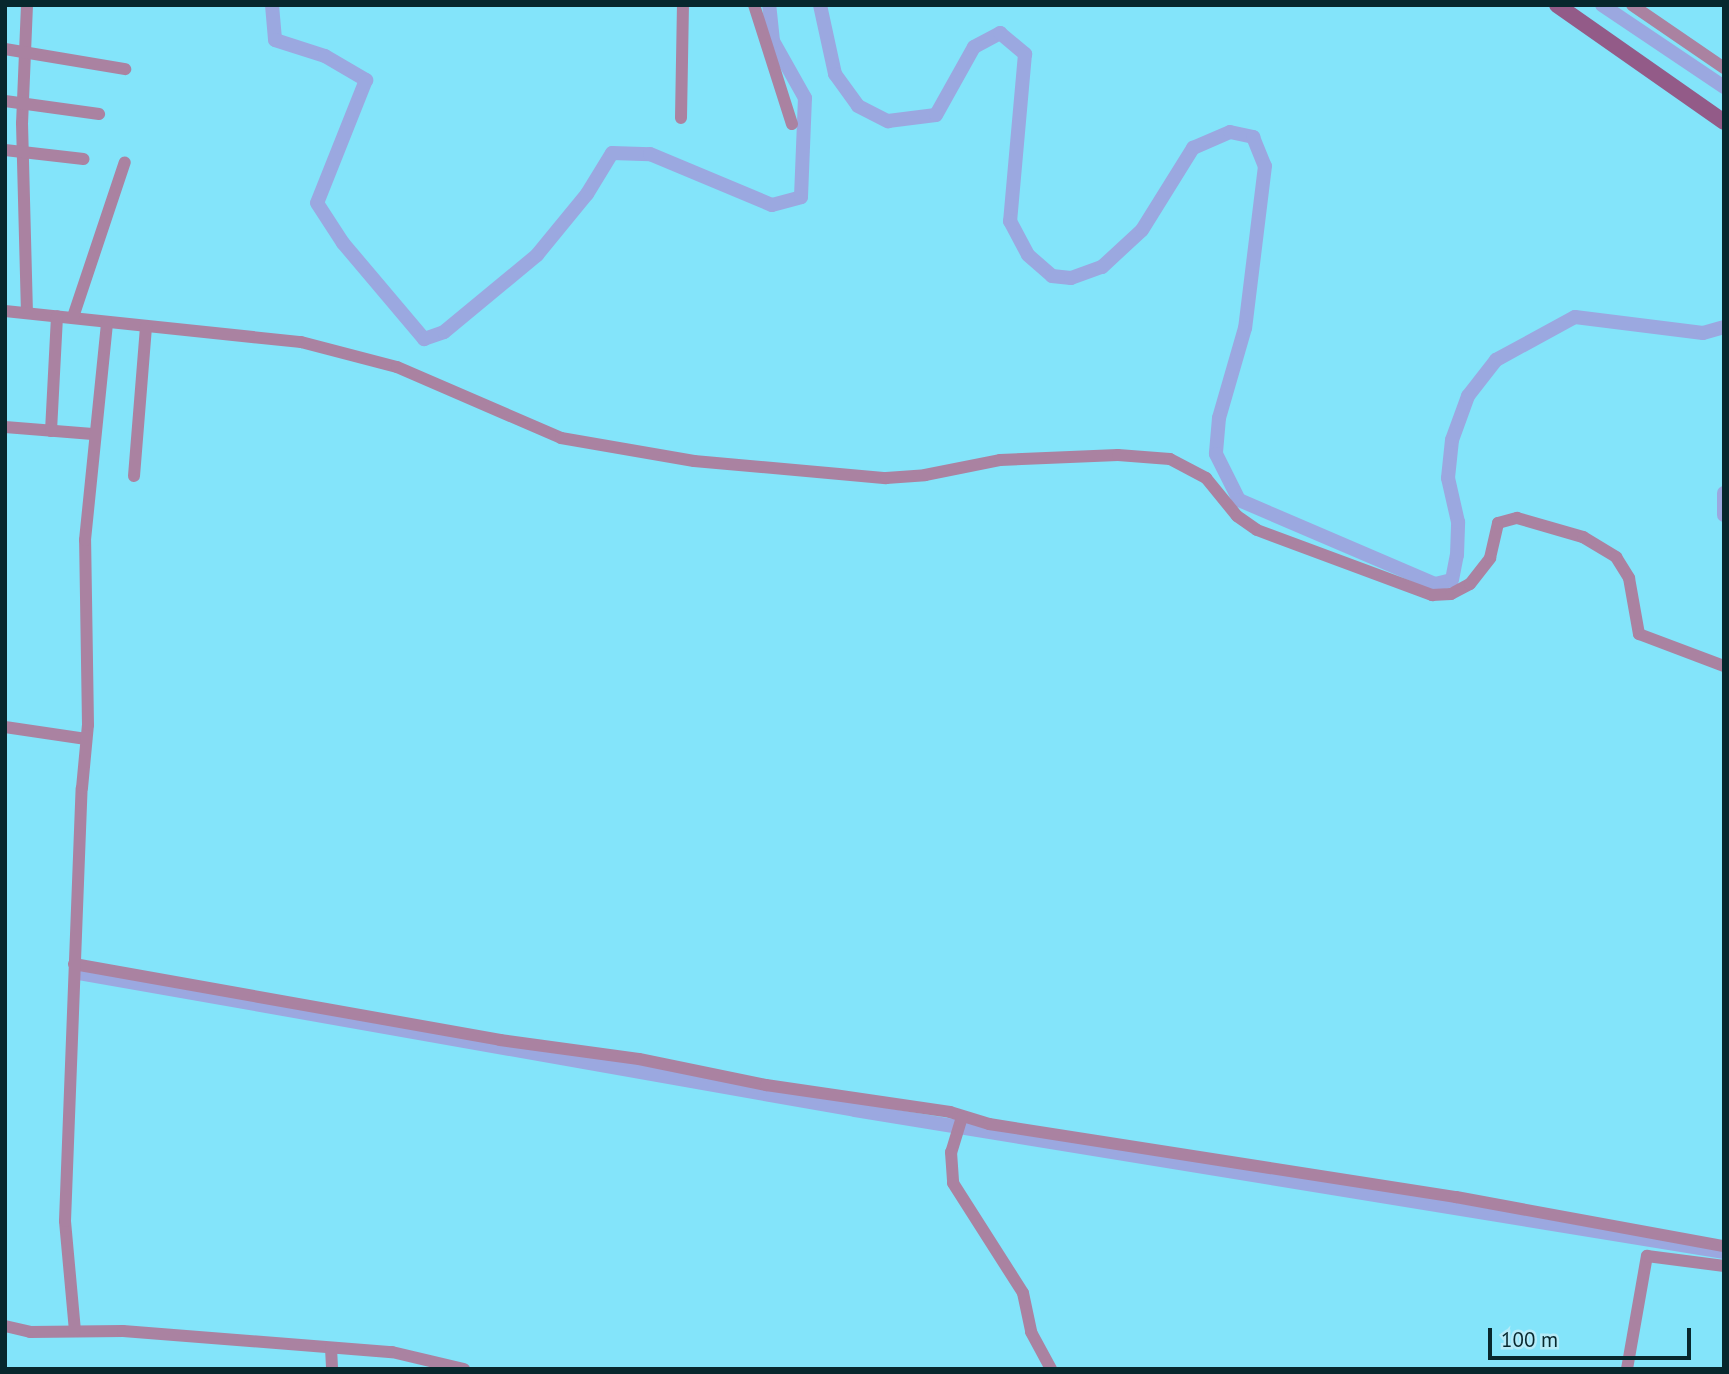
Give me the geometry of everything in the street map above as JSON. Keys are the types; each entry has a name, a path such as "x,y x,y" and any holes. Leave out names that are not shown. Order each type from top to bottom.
{"main road":[{"path":"1557,5 1724,122"}],"street":[{"path":"27,5 22,152 27,313"},
{"path":"681,118 683,5"},
{"path":"754,5 792,124"},
{"path":"1632,5 1724,68"},
{"path":"5,49 125,69"},
{"path":"5,101 99,114"},
{"path":"5,150 83,159"},
{"path":"73,317 125,162"},
{"path":"5,312 73,317 107,323 227,331 354,355 442,384 547,434 694,461 897,478 1000,460 1118,455 1170,459 1206,478 1237,516 1257,530 1432,595 1451,594 1470,584 1490,558 1498,523 1517,518 1583,537 1616,558 1629,578 1639,634 1724,666"},
{"path":"51,431 58,316"},
{"path":"75,1331 65,1221 74,964 86,739 85,540 93,434 107,323"},
{"path":"134,476 146,326"},
{"path":"5,427 93,434"},
{"path":"5,727 86,739"},
{"path":"74,964 961,1119 1724,1246"},
{"path":"961,1119 950,1168 953,1183 1023,1293 1031,1332 1051,1369"},
{"path":"1627,1369 1647,1256 1724,1266"},
{"path":"5,1326 30,1332 75,1331 412,1355 464,1369"},
{"path":"331,1348 332,1369"}],"waterway":[{"path":"272,5 275,40 325,56 366,80 317,203 343,243 424,339 444,332 537,255 587,194 612,153 650,154 772,205 801,197 805,98 773,41 769,5"},
{"path":"820,5 835,74 858,106 888,121 936,115 974,47 1000,33 1025,54 1010,221 1028,255 1052,276 1071,278 1102,267 1142,230 1193,148 1230,132 1253,137 1265,166 1245,328 1219,418 1216,454 1239,500 1435,584 1452,580 1457,555 1458,522 1448,478 1452,440 1468,396 1496,360 1575,317 1703,333 1724,327"},
{"path":"1602,5 1724,87"},
{"path":"1724,493 1724,515"},
{"path":"79,973 855,1110 1724,1252"}]}
